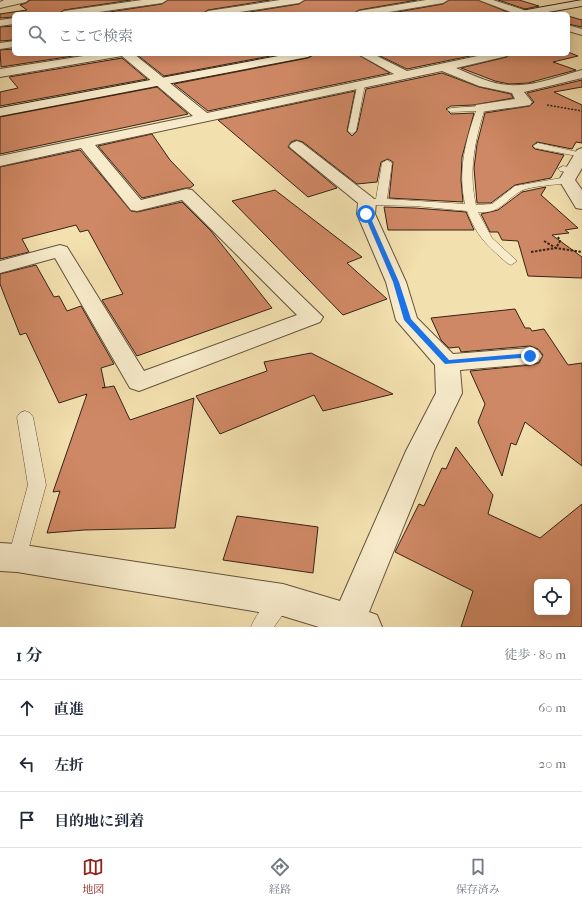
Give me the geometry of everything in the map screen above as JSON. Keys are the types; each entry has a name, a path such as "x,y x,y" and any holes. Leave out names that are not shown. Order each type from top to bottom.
{"street":[{"path":"0,5 7,2 23,0"},
{"path":"80,10 162,0"},
{"path":"254,0 279,12"},
{"path":"221,12 299,0"},
{"path":"371,12 443,0"},
{"path":"484,0 518,12"},
{"path":"534,12 582,2"},
{"path":"0,23 12,21"},
{"path":"570,29 582,32"},
{"path":"570,40 582,37"},
{"path":"0,46 12,44"},
{"path":"0,74 106,56"},
{"path":"129,56 204,118"},
{"path":"0,112 297,56"},
{"path":"368,56 406,75"},
{"path":"0,161 494,56"},
{"path":"444,67 487,85 509,89 526,87 582,74"},
{"path":"481,108 525,102 522,96 509,89"},
{"path":"0,267 60,251 139,382 312,317 186,194 137,206 85,143"},
{"path":"8,557 283,600 357,623 420,451 449,393 447,363 408,320 396,282 366,214 374,202 297,146"},
{"path":"581,154 567,173 582,204"},
{"path":"447,363 530,356"}],"lane":[{"path":"352,131 361,84"},
{"path":"451,110 481,108 470,141 465,172 470,209 488,241 511,261"},
{"path":"538,146 581,154"},
{"path":"387,163 374,202 415,203 470,209 484,209 496,206 519,188 567,173"},
{"path":"8,557 37,485 25,416"},
{"path":"261,627 283,600"}],"path":[{"path":"525,102 582,111"},
{"path":"556,248 560,241 558,237"},
{"path":"544,241 556,248"},
{"path":"531,252 556,248 582,252"}],"building":[{"path":"30,0 131,0 64,10 61,12 14,12 27,10 20,5"},
{"path":"168,0 270,0 208,10 205,12 109,12 162,4"},
{"path":"305,0 417,0 359,10 356,12 249,12 299,4"},
{"path":"449,0 478,0 507,12 397,12 443,4"},
{"path":"498,0 519,0 539,6 525,9"},
{"path":"12,12 12,17 0,18 0,14"},
{"path":"570,17 582,20 582,27 570,24"},
{"path":"12,26 12,40 0,41 0,27"},
{"path":"12,49 12,56 73,56 1,67 0,50"},
{"path":"570,53 578,56 553,62 576,70 528,83 509,84 495,81 461,68 507,57 570,56"},
{"path":"139,56 270,56 164,76"},
{"path":"312,56 360,56 390,73 208,111 174,84 308,58"},
{"path":"380,56 470,56 407,69"},
{"path":"122,58 147,79 0,106 0,92 18,88 9,77"},
{"path":"442,73 479,87 511,94 513,98 474,105 451,106 446,109 451,114 474,113 462,157 461,180 463,202 389,198 393,162 388,159 381,162 377,182 357,184 303,142 296,140 291,142 288,147 337,188 308,197 218,120 355,91 347,131 352,136 357,131 366,89"},
{"path":"582,80 582,87 554,92 582,105 582,143 576,142 572,149 537,142 532,146 535,149 564,155 551,178 515,185 491,203 477,203 474,168 477,144 485,113 530,106 534,102 527,93"},
{"path":"157,87 188,114 0,154 0,117"},
{"path":"152,134 170,160 194,185 190,188 142,198 98,146"},
{"path":"80,150 131,211 137,212 182,202 211,231 272,308 137,356 102,300 123,294 88,230 80,232 76,225 22,239 29,252 0,259 0,167"},
{"path":"546,187 541,195 578,228 565,230 569,233 552,235 582,257 582,278 528,276 518,241 502,240 498,232 490,232 481,214 498,210 522,192"},
{"path":"275,190 362,257 347,263 387,299 343,315 232,201"},
{"path":"384,207 466,212 474,230 388,230"},
{"path":"36,265 54,297 59,296 67,311 81,306 114,364 101,368 105,387 102,388 114,386 130,420 194,398 175,528 84,530 47,533 60,491 53,492 87,394 59,403 26,333 20,335 0,284 0,274"},
{"path":"515,309 525,328 530,328 532,331 544,329 568,365 582,363 582,466 525,422 516,445 511,443 502,476 478,422 485,404 470,371 530,365 539,363 543,355 538,349 530,346 461,352 459,347 449,348 441,340 431,318"},
{"path":"311,353 393,394 323,411 314,395 220,434 196,396 267,371 264,362"},
{"path":"456,447 493,495 488,514 540,538 582,504 582,627 461,627 473,591 395,552 419,504 424,506 442,468 446,469"},
{"path":"237,516 318,527 313,573 223,560"}],"route":[{"path":"366,214 380,242 396,282 408,320 447,363 530,356"}]}
